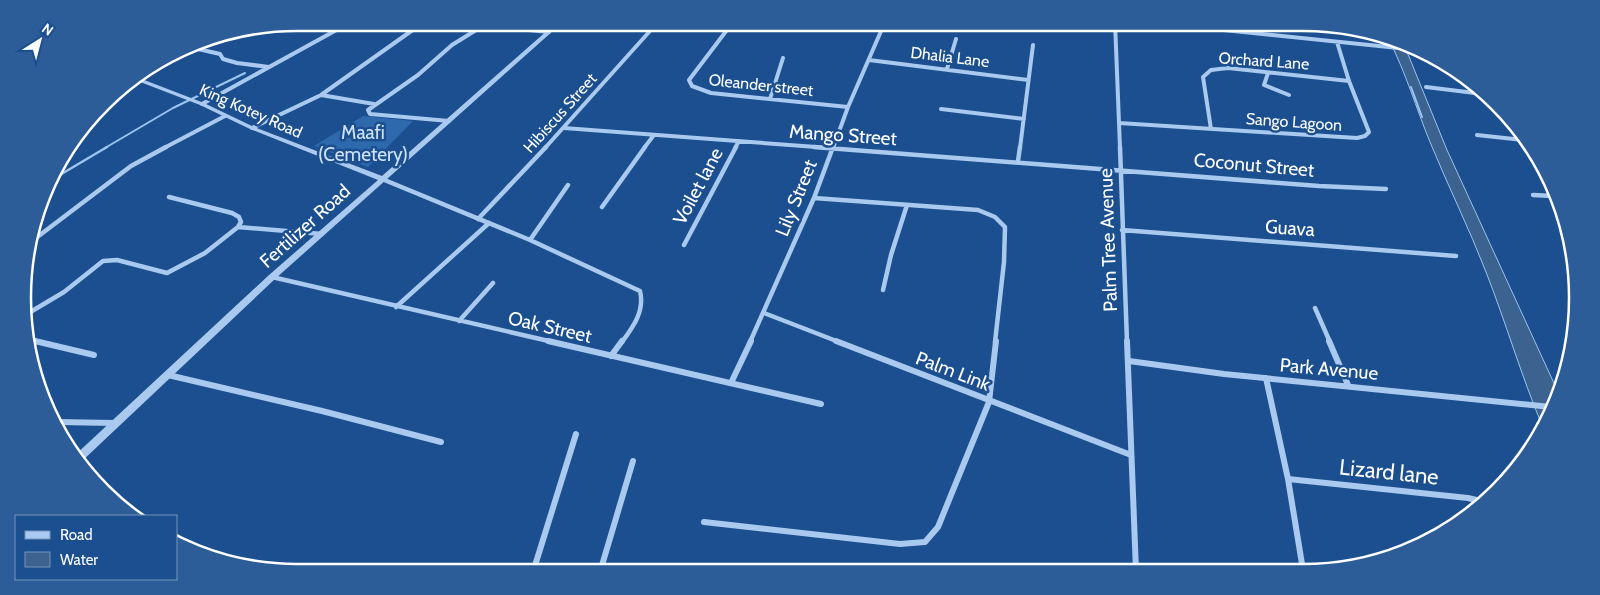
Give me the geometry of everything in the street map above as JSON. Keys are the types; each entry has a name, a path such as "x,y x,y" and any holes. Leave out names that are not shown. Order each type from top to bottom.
{"street":[{"path":"200,103 335,31"},
{"path":"252,128 321,95 411,31"},
{"path":"449,121 370,114 368,110 418,75 452,45 477,31"},
{"path":"536,31 549,32"},
{"name":"Hibiscus Street","path":"478,219 564,128 650,31"},
{"name":"Oleander street","path":"726,31 689,80 692,86 711,93 848,107"},
{"name":"Lily Street","path":"732,383 814,198 848,107 881,31"},
{"name":"Palm Tree Avenue","path":"1115,31 1136,564"},
{"path":"1232,31 1393,47"},
{"name":"Fertilizer Road","path":"82,454 272,277 323,234 382,179 549,32"},
{"path":"947,69 956,38"},
{"name":"Sango Lagoon","path":"1119,123 1357,138 1366,136 1369,132 1349,81 1337,42"},
{"path":"1018,161 1033,45"},
{"path":"201,50 220,54 223,58 237,63 269,67"},
{"path":"770,98 783,58"},
{"name":"Dhalia Lane","path":"869,60 1028,80"},
{"name":"Orchard Lane","path":"1211,129 1203,77 1206,72 1214,69 1228,68 1349,81"},
{"path":"1268,72 1264,85 1289,95"},
{"name":"King Kotey Road","path":"142,81 200,103 252,128 382,179"},
{"path":"1426,87 1473,93"},
{"path":"321,95 374,104"},
{"path":"940,109 1024,119"},
{"path":"38,236 131,166 225,116"},
{"name":"Mango Street","path":"564,128 1120,169"},
{"path":"1477,134 1517,139"},
{"path":"602,207 654,135"},
{"name":"Voilet lane","path":"684,245 739,141"},
{"name":"Coconut Street","path":"1120,169 1319,186 1386,189"},
{"path":"382,179 530,240 640,291 643,298 641,308 611,356"},
{"path":"530,240 568,185"},
{"path":"1533,195 1548,196"},
{"path":"32,311 64,292 103,261 116,260 167,273 204,254 238,227 241,222 232,213 168,197"},
{"path":"704,522 900,544 925,542 938,527 990,402 1005,227 995,217 978,210 814,198"},
{"path":"883,290 891,255 907,205"},
{"path":"396,307 489,223"},
{"path":"238,227 323,234"},
{"name":"Guava","path":"1122,230 1456,256"},
{"name":"Oak Street","path":"272,277 821,404"},
{"path":"458,321 493,283"},
{"path":"1315,308 1348,385"},
{"name":"Palm Link","path":"764,313 990,402 1132,455"},
{"path":"35,341 94,355"},
{"name":"Park Avenue","path":"1129,361 1266,378 1545,406"},
{"path":"168,375 322,411 441,442"},
{"path":"1266,378 1288,479 1302,564"},
{"path":"63,422 114,423"},
{"path":"535,564 576,434"},
{"path":"602,564 632,461"},
{"name":"Lizard lane","path":"1288,479 1476,500"}],"green space":[{"name":"Maafi (Cemetery)","path":"363,116 413,121 368,167 314,146"}],"water":[{"path":"1392,47 1408,54 1447,150 1554,384 1539,418 1473,239 1430,142"}],"waterway":[{"path":"105,148 173,108 245,73"},
{"path":"1411,87 1422,117"},
{"path":"62,174 107,147"}]}
